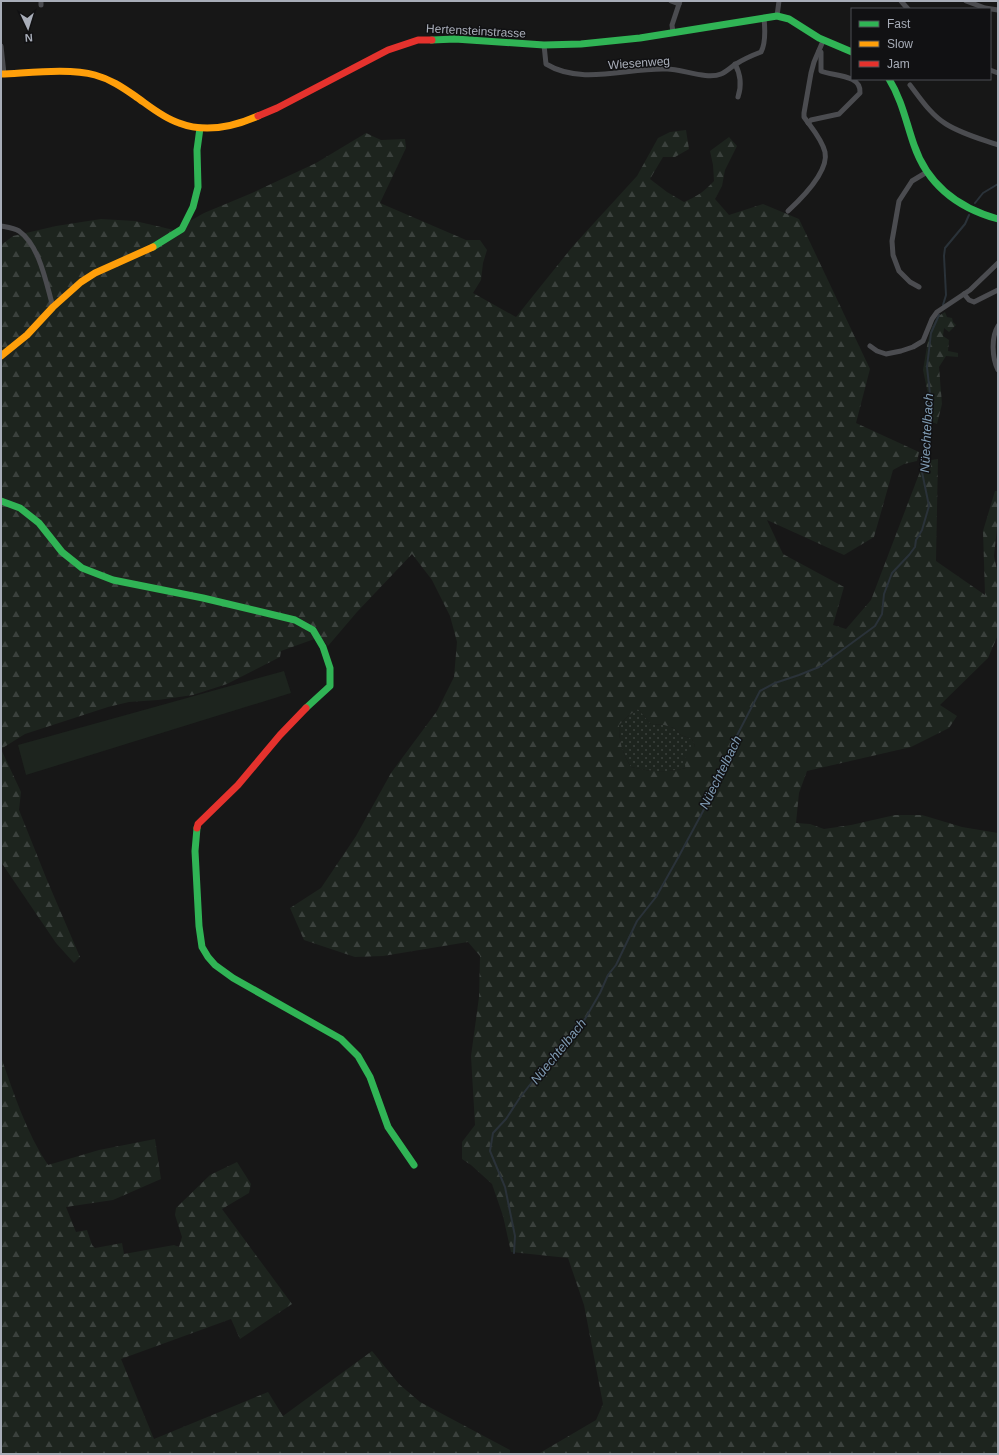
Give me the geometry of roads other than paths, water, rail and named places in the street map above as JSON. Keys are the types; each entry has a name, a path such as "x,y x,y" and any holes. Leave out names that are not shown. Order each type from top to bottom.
{"street":[{"path":"671,1 679,2 672,25 673,33"},
{"path":"777,16 779,1"},
{"path":"966,1 985,8"},
{"name":"Hertensteinstrasse","path":"3,74 83,72 112,81 164,116 178,123 200,128 220,128 252,119 284,105 388,50 418,40 442,38 544,45 581,44 640,38 777,16 796,22 814,36 851,52"},
{"name":"Wiesenweg","path":"544,45 546,64 565,71 603,75 667,69 712,76 721,74 735,64 761,52 763,48 764,18"},
{"path":"788,210 796,204 810,188 825,162 823,147 804,117 811,73 824,40"},
{"path":"1,46 3,74"},
{"path":"808,123 811,120 839,114 860,93 861,89 858,84 842,75 821,70 821,52 819,50"},
{"path":"735,64 738,70 741,87 738,97"},
{"path":"890,80 900,96 914,145 927,172 942,190 954,200 977,212 998,219"},
{"path":"910,86 926,106 945,124 964,133 998,145"},
{"path":"1,356 27,335 52,307 81,282 95,273 158,245 182,229 193,207 198,187 198,150 200,128"},
{"path":"919,288 910,282 899,271 893,255 892,241 899,201 912,181 927,172"},
{"path":"1,226 18,230 32,245 38,258 52,307"},
{"path":"870,346 877,351 886,354 913,347 923,341 937,312 964,294 998,263"},
{"path":"964,294 969,300 974,302 998,290"},
{"path":"998,326 995,331 994,341 995,360 998,370"},
{"path":"1,501 20,508 39,523 62,552 82,568 113,580 204,598 295,620 313,630 323,647 330,668 330,686 326,692 302,712 238,785 198,824 196,831 195,851 199,926 202,947 215,965 233,978 341,1039 352,1049 358,1056 370,1077 388,1127 414,1165"}],"waterway":[{"name":"Nüechtelbach","path":"975,203 983,193 998,184"},
{"name":"Nüechtelbach","path":"943,305 946,295 945,248 965,224 969,215"},
{"name":"Nüechtelbach","path":"514,1253 515,1236 505,1187 490,1151 493,1133 506,1119 519,1099 552,1056 585,1019 600,993 608,975 616,965 637,921 656,897 709,800 732,745 760,691 775,683 819,667 875,626 882,614 884,594 892,573 915,547 916,540 922,530 929,506 922,472 931,403 927,367 931,333 939,315"}]}
